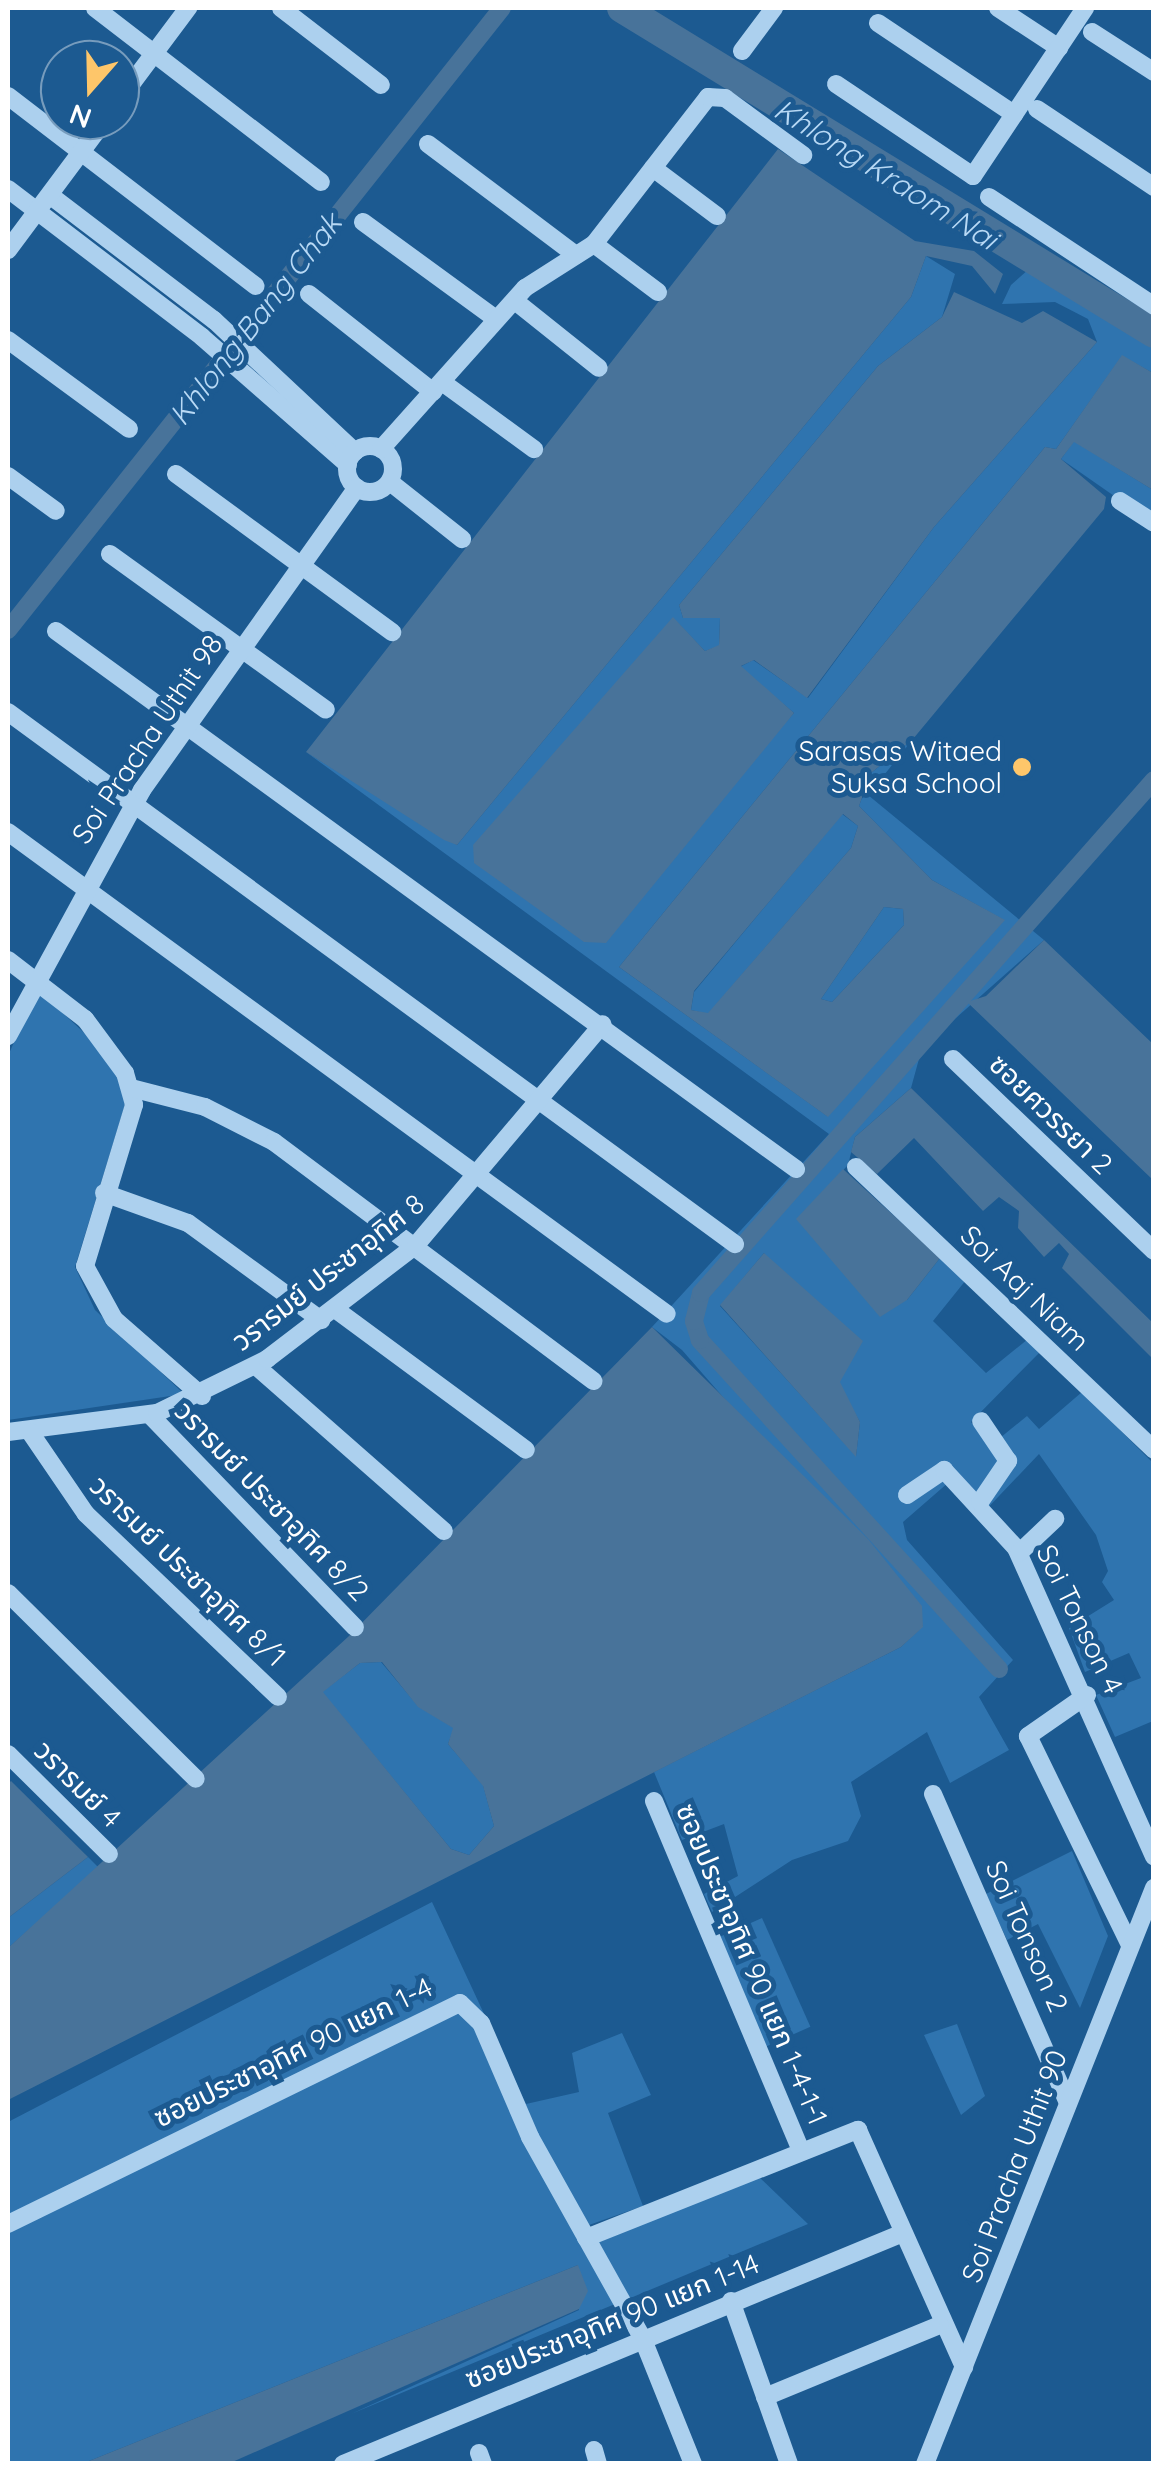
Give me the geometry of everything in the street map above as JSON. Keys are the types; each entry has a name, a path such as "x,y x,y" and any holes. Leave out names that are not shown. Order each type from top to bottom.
{"street":[{"path":"95,8 322,182"},
{"path":"140,72 188,8"},
{"path":"280,8 381,85"},
{"path":"742,51 774,8"},
{"path":"998,8 1059,48"},
{"path":"836,84 973,176 1085,8"},
{"path":"878,23 1014,114"},
{"path":"1092,32 1154,72"},
{"path":"8,96 80,155 256,286"},
{"path":"351,458 381,449 496,319 594,244 708,97 726,98 803,155"},
{"path":"1036,109 1154,187"},
{"path":"8,250 91,140"},
{"path":"428,144 576,255"},
{"path":"653,168 716,216"},
{"path":"8,189 202,337 250,364"},
{"path":"51,196 214,320 250,364 351,458 357,488 374,492 390,482 393,464 381,449"},
{"path":"989,197 1154,306"},
{"path":"363,222 496,319"},
{"path":"594,244 658,292"},
{"path":"310,294 437,387 534,449"},
{"path":"516,301 599,368"},
{"path":"8,340 129,429"},
{"path":"176,474 392,632"},
{"path":"8,476 56,512"},
{"path":"390,482 462,539"},
{"name":"Soi Pracha Uthit 98","path":"8,1036 83,887 134,803 240,648 357,488"},
{"path":"1120,501 1154,523"},
{"path":"110,554 326,710"},
{"path":"56,630 603,1024 796,1169"},
{"path":"8,712 735,1244"},
{"path":"8,832 668,1314"},
{"path":"8,960 113,1048 134,1105 87,1240 95,1293 202,1396"},
{"name":"วรารมย์ ประชาอุทิศ 8","path":"8,1432 150,1414 202,1396 256,1366 416,1245 480,1178 603,1024"},
{"name":"ซอยศวรรยา 2","path":"954,1059 1154,1251"},
{"path":"130,1088 241,1123 416,1245 593,1381"},
{"name":"Soi Aaj Niam","path":"856,1167 1154,1450"},
{"path":"104,1193 188,1223 526,1450"},
{"path":"256,1366 444,1530"},
{"name":"วรารมย์ ประชาอุทิศ 8/2","path":"150,1414 355,1626"},
{"path":"980,1502 1008,1461 981,1421"},
{"name":"วรารมย์ ประชาอุทิศ 8/1","path":"30,1432 86,1514 278,1697"},
{"name":"Soi Tonson 4","path":"907,1495 944,1470 980,1502 1019,1552 1087,1694 1154,1856"},
{"path":"1019,1552 1055,1520"},
{"path":"8,1594 196,1779"},
{"path":"1087,1694 1028,1736 1130,1945"},
{"name":"วรารมย์ 4","path":"8,1754 109,1854"},
{"name":"Soi Tonson 2","path":"933,1794 1068,2102"},
{"name":"ซอยประชาอุทิศ 90 แยก 1-4-1-1","path":"654,1801 800,2148"},
{"name":"Soi Pracha Uthit 90","path":"925,2464 1154,1888"},
{"name":"ซอยประชาอุทิศ 90 แยก 1-4","path":"8,2224 460,2003 481,2023 586,2238 642,2336 693,2464"},
{"path":"586,2238 800,2148 858,2130 940,2325 964,2367"},
{"name":"ซอยประชาอุทิศ 90 แยก 1-14","path":"343,2464 642,2336 903,2232"},
{"path":"731,2301 789,2464"},
{"path":"766,2397 940,2325"}],"shaded area":[{"path":"778,149 915,241 974,251 1003,274 995,294 972,266 926,256 911,297 457,845 444,840 306,752"},
{"path":"926,256 955,274 942,317 878,366 679,605 683,618 720,618 719,646 705,651 673,618 737,776 794,713 740,667 753,660 808,698 934,527 1097,342 1088,319 1055,302 1002,304 1011,285 1029,269 1135,328 1153,340 1153,373 1122,356 1056,449 1045,447 619,967 827,1116 1004,920 932,880 859,806 871,773 913,739 868,795 1044,940 922,1048 911,1088 855,1137 848,1165 797,1219 907,1300 940,1258 966,1280 933,1321 986,1373 1028,1339 1042,1350 971,1422 990,1446 1027,1416 1039,1429 1082,1392 1153,1463 1153,1721 1115,1737 1096,1695 1141,1678 1129,1653 1085,1672 1069,1628 1114,1600 1102,1582 1108,1571 1096,1535 1039,1454 980,1516 949,1482 903,1522 907,1540 1013,1660 979,1697 1009,1750 950,1783 927,1732 851,1782 861,1816 848,1841 792,1860 712,1912 704,1894 738,1876 724,1824 682,1840 654,1772 901,1647 923,1626 682,1350 652,1327 829,1134 306,752 457,845 911,297","holes":["764,1253 860,1422 856,1456 720,1306"]},
{"path":"954,292 1022,323 1043,311 1097,342 934,527 807,698 754,660 741,666 794,713 606,943 584,942 474,863 473,845 673,617 705,651 719,645 720,618 683,618 679,605 878,366 942,317"},
{"path":"1122,355 1153,373 1153,490 1074,442 1061,459 1106,497 1104,509 913,739 871,773 859,806 932,880 1005,920 828,1117 619,967 1045,447 1056,449","holes":["843,814 858,826 851,848 708,1013 691,1010 694,991","884,907 903,909 904,925 832,1002 821,999"]},
{"path":"1074,441 1153,490 1153,523 1061,459"},
{"path":"842,814 858,826 851,848 708,1014 691,1010 694,992"},
{"path":"884,907 903,909 904,925 832,1002 821,999"},
{"path":"1044,940 1153,1044 1153,1180 967,1002 986,996"},
{"path":"37,989 108,1055 127,1098 75,1267 95,1310 184,1394 8,1420 8,1056"},
{"path":"911,1088 1153,1323 1153,1359 1062,1268 1069,1254 1059,1243 1044,1257 1018,1228 1019,1211 999,1197 983,1211 914,1138 877,1174 851,1152 855,1137"},
{"path":"843,1169 940,1258 907,1300 880,1317 796,1219"},
{"path":"764,1253 863,1341 840,1382 860,1422 856,1457 720,1305"},
{"path":"652,1327 868,1539 922,1606 923,1627 901,1647 8,2100 8,1948 349,1636","holes":["382,1662 418,1707 453,1728 448,1744 483,1786 494,1826 469,1855 451,1849 323,1692 360,1663"]},
{"path":"381,1662 418,1706 454,1728 448,1744 483,1785 494,1826 469,1855 451,1849 322,1692 360,1663"},
{"path":"11,1781 88,1857 8,1918 8,1784"},
{"path":"1072,1851 1108,1936 1080,2008 1038,1924 1007,1940 986,1894"},
{"path":"88,1857 99,1868 8,1948 8,1918"},
{"path":"432,1902 526,2104 579,2092 572,2053 622,2033 651,2095 608,2113 643,2206 589,2225 615,2304 351,2414 579,2310 578,2265 84,2463 8,2464 8,2122"},
{"path":"762,1918 810,2027 764,2047 715,1939"},
{"path":"957,2024 985,2096 961,2115 924,2035"},
{"path":"756,2174 808,2224 628,2299 596,2242"},
{"path":"578,2265 588,2291 579,2309 230,2463 84,2463"}],"waterway":[{"name":"Khlong Bang Chak","path":"8,630 502,8"},
{"name":"Khlong Kraom Nai","path":"622,8 1154,333"},
{"path":"999,1669 700,1340 694,1321 701,1293 1154,780"}],"place":[{"name":"Sarasas Witaed Suksa School","path":"1022,767"}]}
